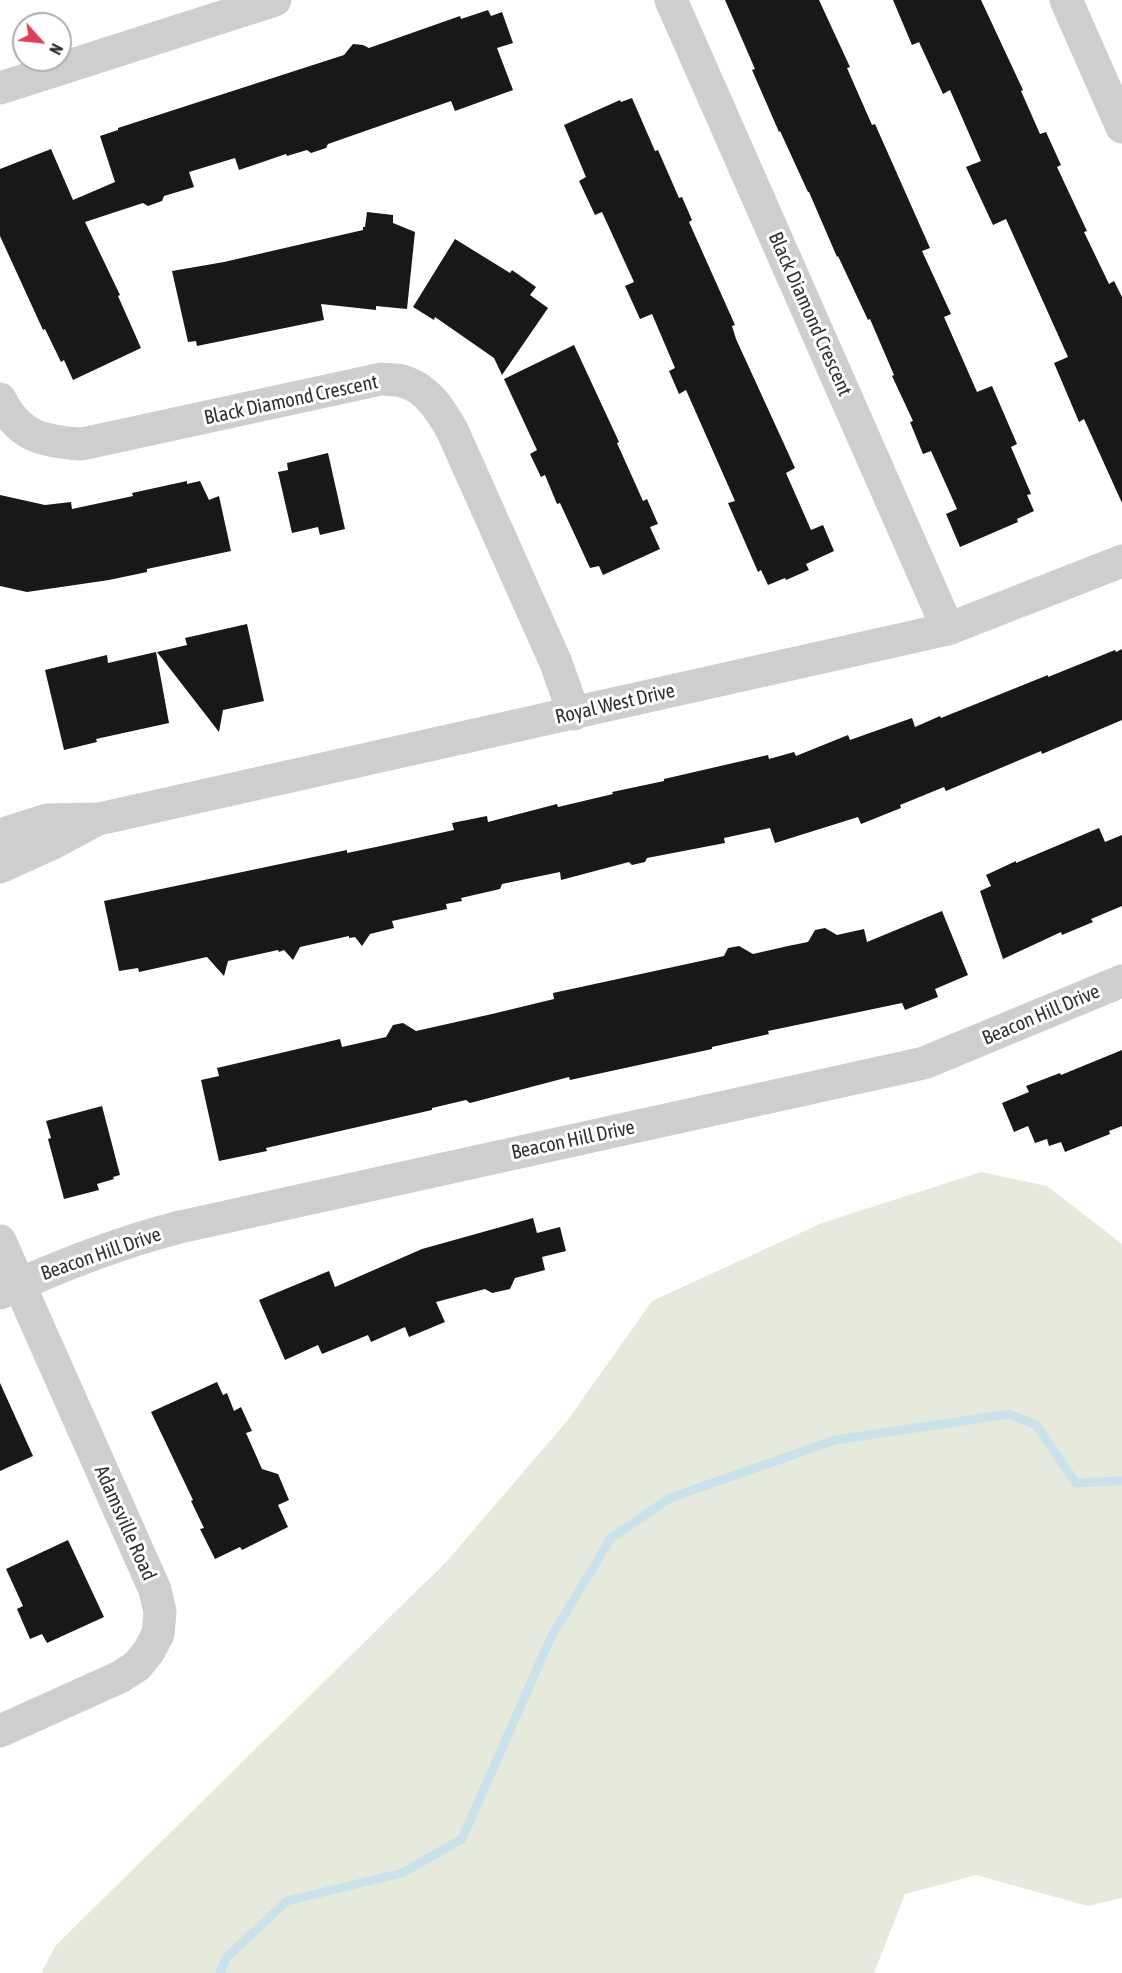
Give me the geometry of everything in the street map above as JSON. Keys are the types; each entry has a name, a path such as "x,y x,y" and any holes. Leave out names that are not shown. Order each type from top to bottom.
{"street":[{"path":"0,87 275,0"},
{"name":"Black Diamond Crescent","path":"671,0 948,629"},
{"path":"1066,0 1122,127"},
{"name":"Black Diamond Crescent","path":"0,399 8,415 28,432 52,442 82,444 381,379 406,382 424,392 439,408 452,430 556,663 574,714"},
{"name":"Royal West Drive","path":"0,835 46,820 99,819 948,629 1122,561"},
{"name":"Royal West Drive","path":"0,867 99,819"},
{"name":"Beacon Hill Drive","path":"10,1289 89,1255 134,1239 180,1227 924,1063 1122,981"},
{"name":"Adamsville Road","path":"0,1241 10,1289 131,1535 155,1590 160,1612 158,1634 137,1666 120,1677 0,1731"}],"shaded area":[{"path":"981,1172 1047,1186 1122,1244 1122,1898 1088,1906 976,1875 905,1894 874,1973 41,1973 56,1945 447,1561 567,1421 652,1301 822,1223"}],"building":[{"path":"725,0 819,0 850,67 847,68 872,125 875,124 930,248 922,251 951,314 944,317 977,392 992,386 1017,444 1011,447 1031,494 1027,495 1034,511 1017,519 1018,522 960,547 946,514 957,509 931,451 923,454 910,422 913,421 892,376 894,375 870,319 868,320 837,257 809,192 779,132"},
{"path":"893,0 981,0 1023,90 1021,91 1040,134 1046,132 1061,165 1057,167 1087,231 1084,232 1109,284 1114,281 1122,297 1122,503 1084,419 1079,422 1054,363 1068,357 1006,219 993,225 966,167 981,161 950,90 943,94 919,42 912,45"},
{"path":"488,10 491,16 502,12 513,43 497,48 513,90 455,111 451,101 328,144 326,148 311,153 307,150 287,156 286,154 239,170 235,158 189,172 194,187 164,196 162,201 148,206 143,203 85,222 120,295 118,296 141,348 73,380 64,360 61,362 45,329 43,330 0,236 0,169 51,149 73,200 115,182 100,136 118,130 118,128 344,55 353,44 369,48 460,16 461,19"},
{"path":"632,98 655,151 658,150 679,198 682,197 692,220 689,222 735,325 732,326 736,339 795,468 786,473 811,530 823,525 834,551 806,564 809,570 786,580 785,578 768,585 761,570 758,572 728,503 735,501 686,390 679,394 669,371 675,368 652,314 640,319 625,286 634,282 602,212 595,215 579,181 586,177 564,125 620,100 621,102"},
{"path":"367,212 393,215 393,223 415,232 407,309 376,306 376,310 321,304 324,320 197,346 196,341 188,342 172,271 224,262 363,230"},
{"path":"455,239 510,273 512,270 536,287 530,295 548,308 502,375 494,358 435,317 434,320 413,307"},
{"path":"574,345 619,442 617,443 643,501 647,499 658,524 650,527 660,549 603,575 599,566 590,568 560,503 557,504 545,475 541,477 530,454 537,450 504,379"},
{"path":"328,453 345,529 320,535 318,527 292,533 278,472 288,470 287,463"},
{"path":"187,481 187,484 200,481 209,500 219,496 231,551 147,569 147,572 109,580 27,592 0,586 0,495 45,505 71,502 72,509"},
{"path":"247,624 264,701 223,710 219,732 157,652 187,645 185,638"},
{"path":"1122,649 1122,720 946,791 944,787 861,824 858,817 775,843 770,828 724,838 725,843 647,858 645,862 632,865 629,862 561,880 560,872 502,884 500,889 446,904 447,909 392,921 394,928 370,934 362,946 355,937 349,938 349,936 300,947 293,960 284,950 279,952 278,950 228,961 224,976 207,957 139,972 138,968 119,971 104,901 454,830 452,823 487,816 488,822 557,804 558,807 768,755 769,759 794,752 796,756 848,735 850,740 912,718 915,727"},
{"path":"156,652 169,723 96,739 97,742 64,750 45,670 107,655 108,663"},
{"path":"1099,828 1105,842 1122,835 1122,906 1091,919 1093,922 1062,935 1061,932 1003,959 980,891 991,886 986,875"},
{"path":"942,911 968,975 935,989 938,997 905,1010 902,1003 768,1031 769,1034 712,1047 712,1049 570,1080 569,1077 470,1103 466,1100 266,1148 267,1151 219,1161 201,1080 219,1076 217,1068 340,1039 342,1047 386,1037 393,1025 403,1023 416,1031 492,1014 554,999 553,993 724,956 728,948 739,946 753,954 808,942 815,930 825,928 837,935 864,929 867,942"},
{"path":"1122,1050 1122,1126 1109,1131 1110,1134 1065,1152 1061,1142 1049,1146 1047,1139 1035,1143 1028,1126 1014,1132 1002,1103 1029,1092 1026,1086 1060,1073 1061,1075"},
{"path":"102,1106 120,1175 97,1184 99,1190 64,1199 48,1139 51,1138 46,1121"},
{"path":"533,1218 537,1233 560,1227 566,1251 542,1257 545,1270 515,1278 510,1289 492,1293 485,1289 436,1302 445,1322 409,1337 405,1327 371,1342 368,1335 322,1354 318,1345 285,1360 259,1300 329,1271 335,1287 422,1249"},
{"path":"217,1382 223,1395 227,1393 234,1411 241,1407 252,1431 246,1433 262,1469 278,1474 289,1500 278,1505 288,1527 242,1550 240,1547 215,1559 200,1529 204,1528 191,1501 193,1500 151,1412"},
{"path":"0,1383 33,1456 0,1471"},
{"path":"68,1540 104,1617 47,1643 42,1634 30,1639 17,1609 23,1606 6,1569"}],"waterway":[{"path":"220,1973 226,1958 287,1901 402,1873 462,1839 551,1637 611,1538 670,1498 835,1440 1009,1414 1036,1425 1076,1483 1122,1481"}]}
